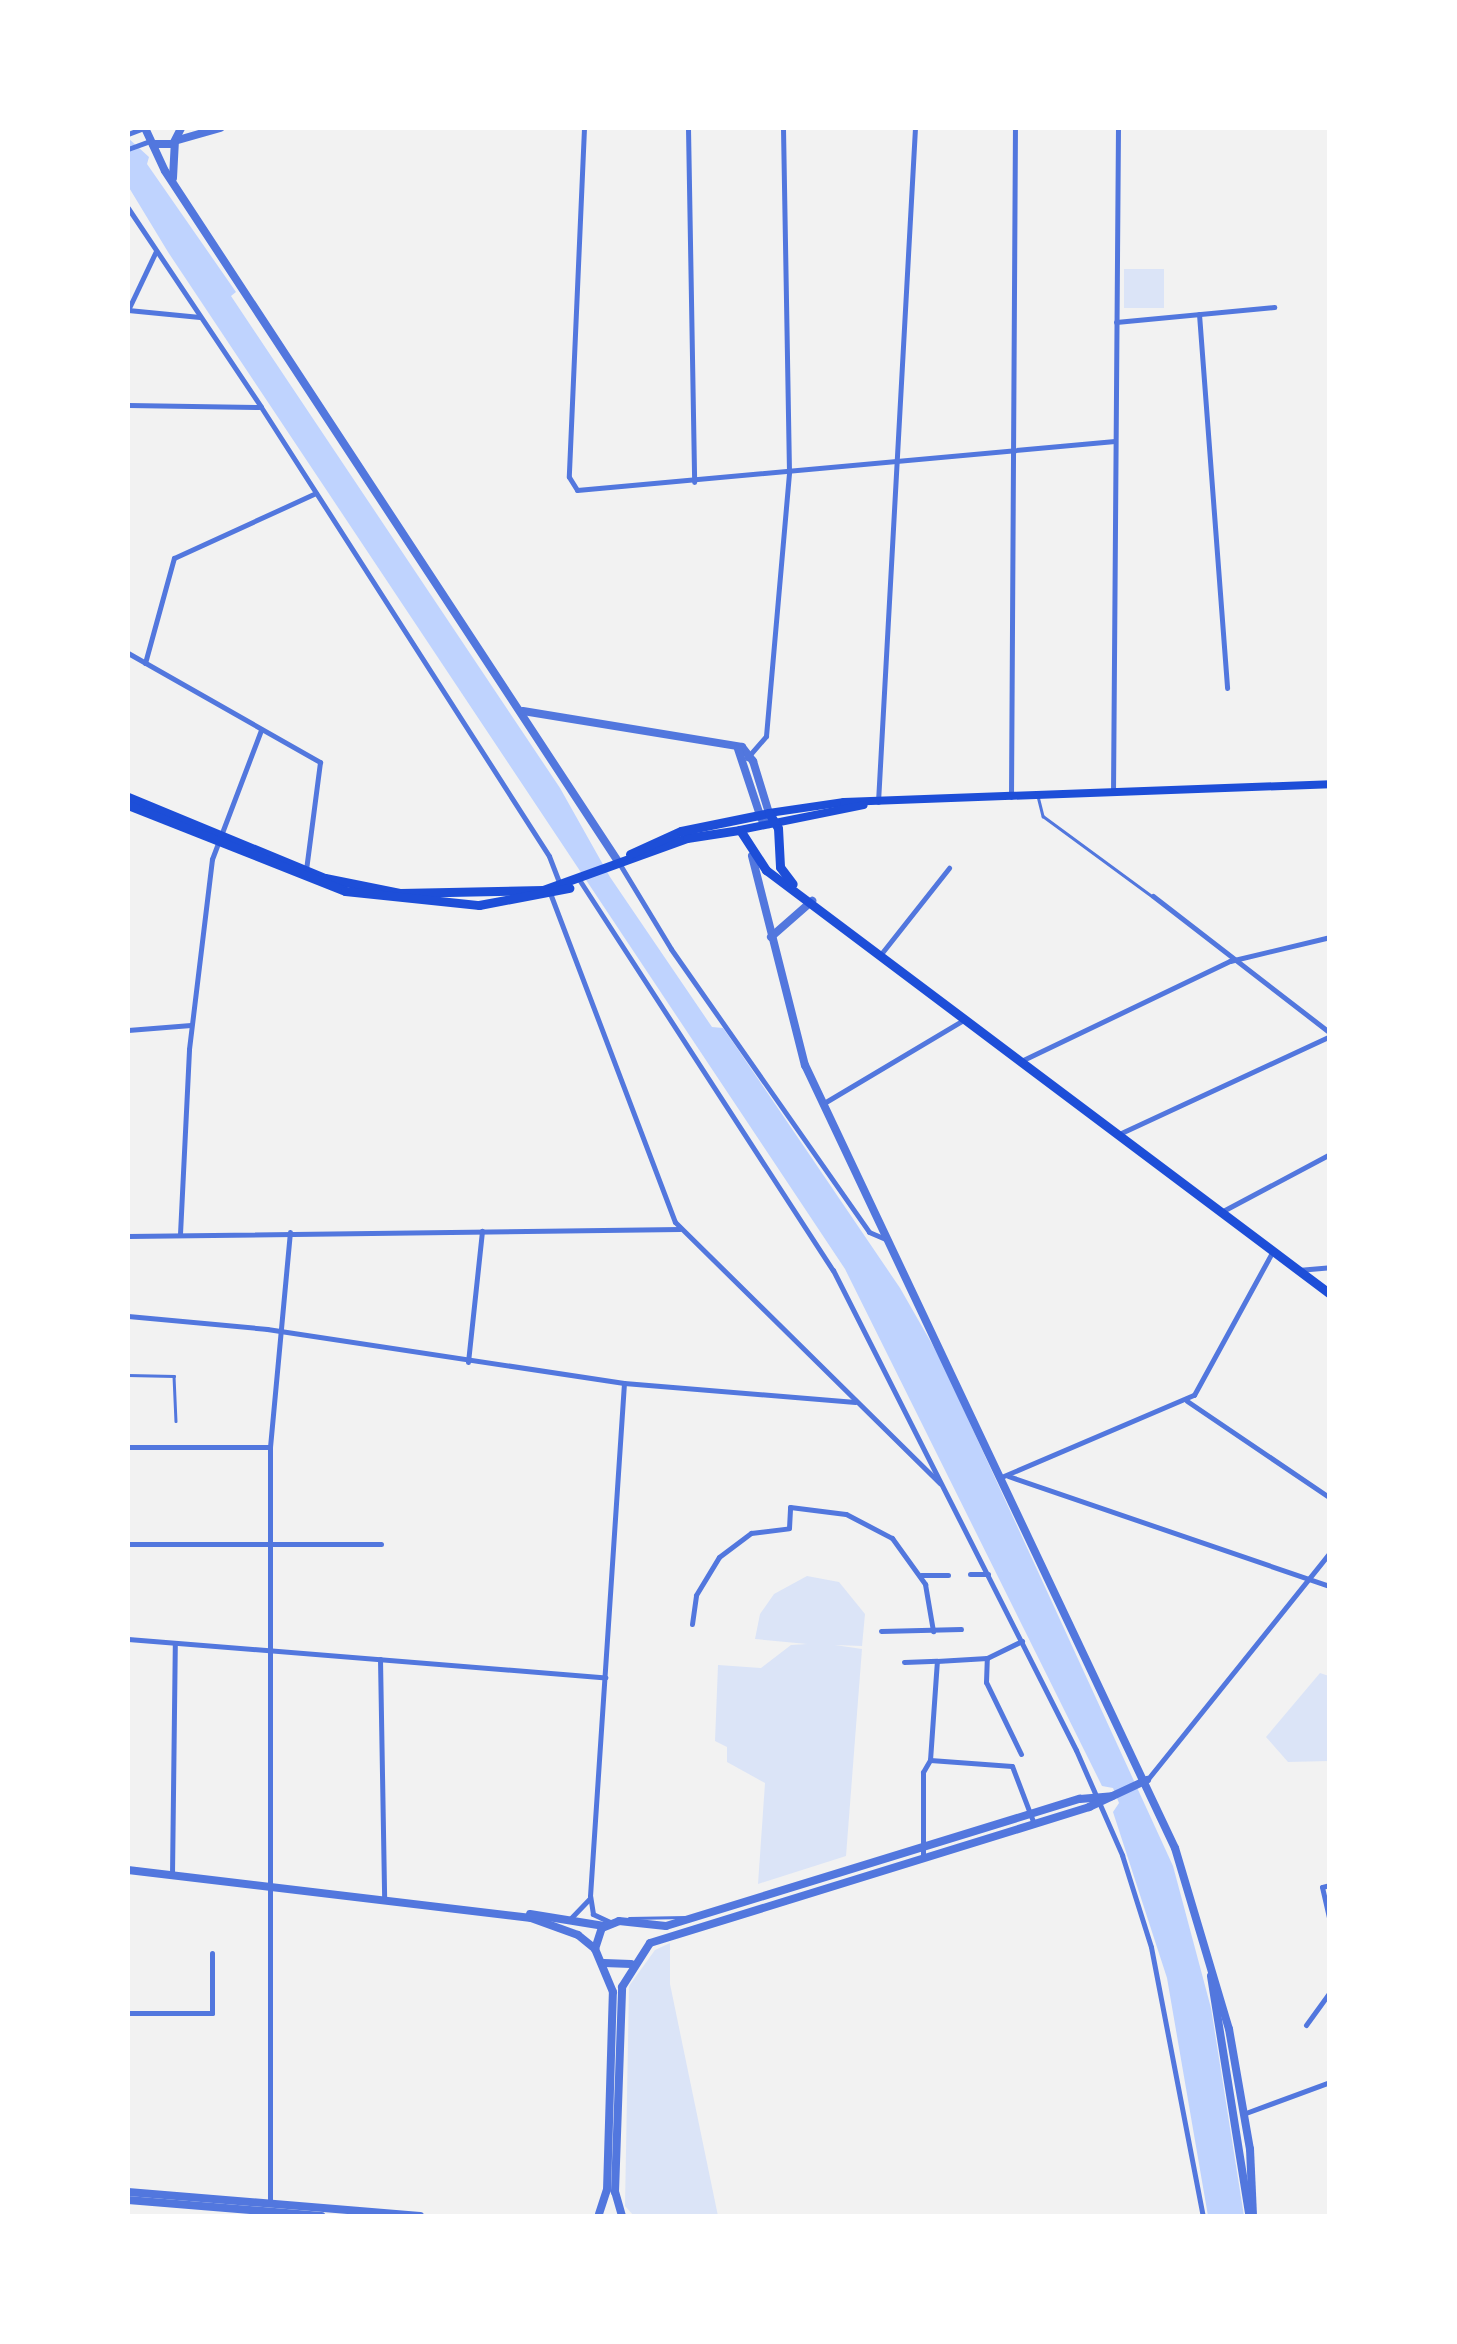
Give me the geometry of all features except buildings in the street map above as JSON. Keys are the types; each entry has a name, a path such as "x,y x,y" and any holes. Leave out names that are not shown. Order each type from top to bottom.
{"main road":[{"path":"128,805 345,892 435,903 506,904 562,889 681,831 878,802 1330,784"},
{"path":"128,797 219,839"},
{"path":"769,819 780,867 808,899"},
{"path":"620,863 688,838 753,828"},
{"path":"740,830 752,856 1330,1294"}],"street":[{"path":"128,134 144,128 174,182 520,708 672,949 869,1232 892,1240"},
{"path":"174,182 176,141 181,128"},
{"path":"131,147 176,141 220,128"},
{"path":"584,128 569,477 573,488 586,492 1115,441"},
{"path":"688,128 694,482"},
{"path":"748,758 766,736 789,472 784,128"},
{"path":"878,802 915,128"},
{"path":"1011,797 1015,128"},
{"path":"1113,792 1118,128"},
{"path":"128,208 262,407 549,856 562,889"},
{"path":"128,220 136,220"},
{"path":"156,251 128,310 203,318"},
{"path":"1116,322 1274,307"},
{"path":"1198,314 1226,688"},
{"path":"128,405 262,407"},
{"path":"146,663 174,558 316,493"},
{"path":"128,652 320,762 305,874"},
{"path":"520,708 729,745 748,758 769,819 753,828 752,856 796,1041 1147,1780 1202,1932 1230,2029 1244,2114 1251,2216"},
{"path":"180,1234 191,1025 219,839 261,730"},
{"path":"881,954 949,868"},
{"path":"580,881 827,1259 1022,1641 1097,1800 1156,1964 1203,2216"},
{"path":"550,893 680,1230 946,1489"},
{"path":"1119,1134 1330,1035 1153,896"},
{"path":"772,937 808,899"},
{"path":"1021,1061 1234,960 1330,937"},
{"path":"824,1102 966,1019"},
{"path":"128,1030 191,1025"},
{"path":"1221,1212 1330,1154"},
{"path":"128,1236 680,1230"},
{"path":"468,1362 482,1231"},
{"path":"269,2208 270,1447 290,1232"},
{"path":"1002,1476 1186,1401 1200,1388 1273,1251"},
{"path":"1298,1270 1330,1267"},
{"path":"128,1316 280,1332 624,1383 858,1402"},
{"path":"608,1924 593,1914 590,1896 624,1383"},
{"path":"1186,1401 1330,1498"},
{"path":"128,1447 270,1447"},
{"path":"1002,1476 1330,1586"},
{"path":"692,1624 696,1594 719,1556 751,1533 789,1528 790,1507 839,1512 874,1525 902,1547 921,1575 932,1631"},
{"path":"128,1544 381,1544"},
{"path":"128,1870 655,1928 697,1917 1112,1796 1147,1780 1330,1552"},
{"path":"970,1574 988,1574"},
{"path":"921,1575 948,1575"},
{"path":"881,1632 961,1630"},
{"path":"128,1639 605,1677"},
{"path":"904,1662 988,1658 1022,1641"},
{"path":"172,1875 175,1643"},
{"path":"988,1658 987,1686 1021,1754"},
{"path":"380,1659 384,1900"},
{"path":"921,1852 922,1772 930,1760 938,1660"},
{"path":"930,1760 1009,1764 1032,1819"},
{"path":"494,1912 550,1923 596,1949 604,1963 613,1992 607,2190 598,2216 622,2216 615,2192 621,1993 640,1953 668,1933 921,1852"},
{"path":"1330,1885 1322,1887 1330,1922"},
{"path":"564,1920 582,1913 590,1896"},
{"path":"626,1923 640,1937 640,1953"},
{"path":"596,1949 608,1924"},
{"path":"1202,1932 1251,2216"},
{"path":"128,2013 212,2014 212,1953"},
{"path":"604,1963 632,1964"},
{"path":"1306,2025 1330,1992"},
{"path":"1234,2116 1330,2082"},
{"path":"128,2192 321,2216"},
{"path":"128,2200 420,2216"}],"lane":[{"path":"1038,796 1043,816 1153,896"},
{"path":"128,1375 174,1376 176,1421"},
{"path":"176,1438 177,1447"}],"shaded area":[{"path":"1124,269 1164,269 1164,308 1124,308"},
{"path":"807,1576 839,1582 865,1614 862,1646 835,1645 862,1649 846,1856 758,1884 765,1783 727,1762 727,1747 715,1741 718,1665 761,1668 791,1645 807,1644 755,1639 760,1614 774,1594"},
{"path":"1320,1673 1329,1676 1329,1761 1288,1762 1266,1737"},
{"path":"670,1943 670,1984 718,2216 634,2216 625,2206 629,1986 655,1950"}],"water":[{"path":"128,138 149,157 147,164 236,292 231,296 560,788 610,877 712,1027 723,1028 737,1048 900,1288 940,1358 1173,1866 1211,2008 1244,2216 1208,2216 1167,1978 1113,1812 1119,1803 1113,1788 1102,1786 845,1269 168,252 128,186"}]}
